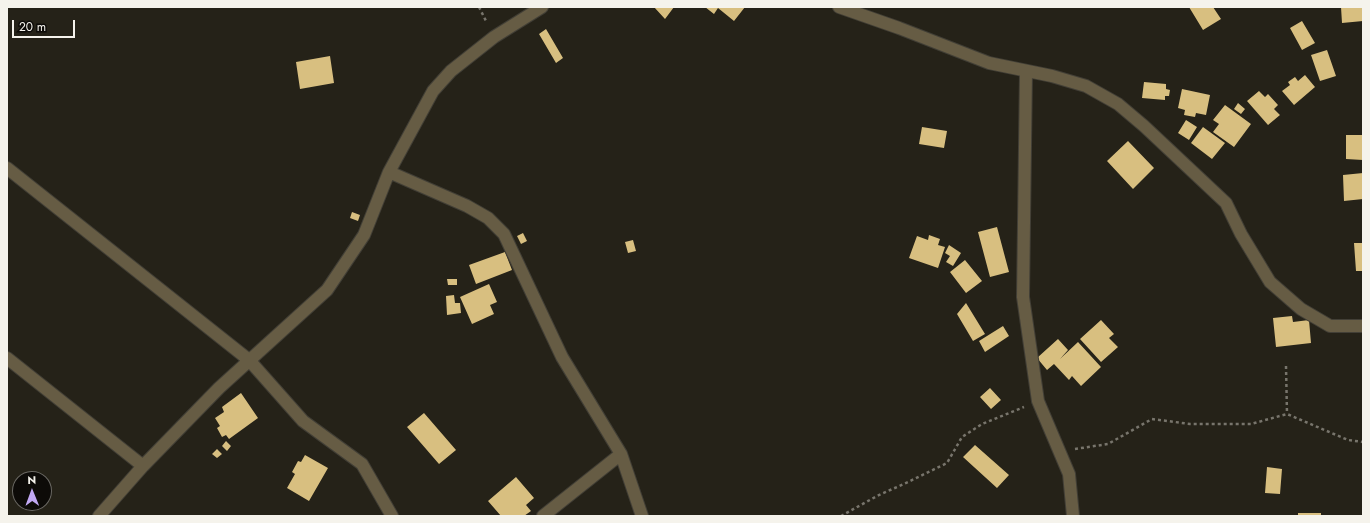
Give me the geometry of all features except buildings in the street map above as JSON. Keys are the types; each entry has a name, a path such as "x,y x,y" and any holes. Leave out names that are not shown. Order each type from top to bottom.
{"street":[{"path":"100,516 144,466 219,388 327,290 364,235 389,172 433,91 451,71 494,37 542,7"},
{"path":"839,7 989,62 1052,76 1086,86 1118,104 1144,126 1226,203 1241,234 1270,282 1301,309 1330,326 1363,326"},
{"path":"1026,71 1023,297 1038,401 1069,474 1073,516"},
{"path":"7,168 249,360 303,421 362,464 392,516"},
{"path":"389,172 466,206 488,218 504,234 562,357 621,454 642,516"},
{"path":"7,358 144,466"},
{"path":"543,516 621,454"}],"path":[{"path":"1286,366 1287,414"},
{"path":"841,516 876,496 947,463 962,437 982,424 1038,401"},
{"path":"1059,451 1108,444 1152,420 1190,424 1251,424 1287,414 1348,440 1363,442"}]}
